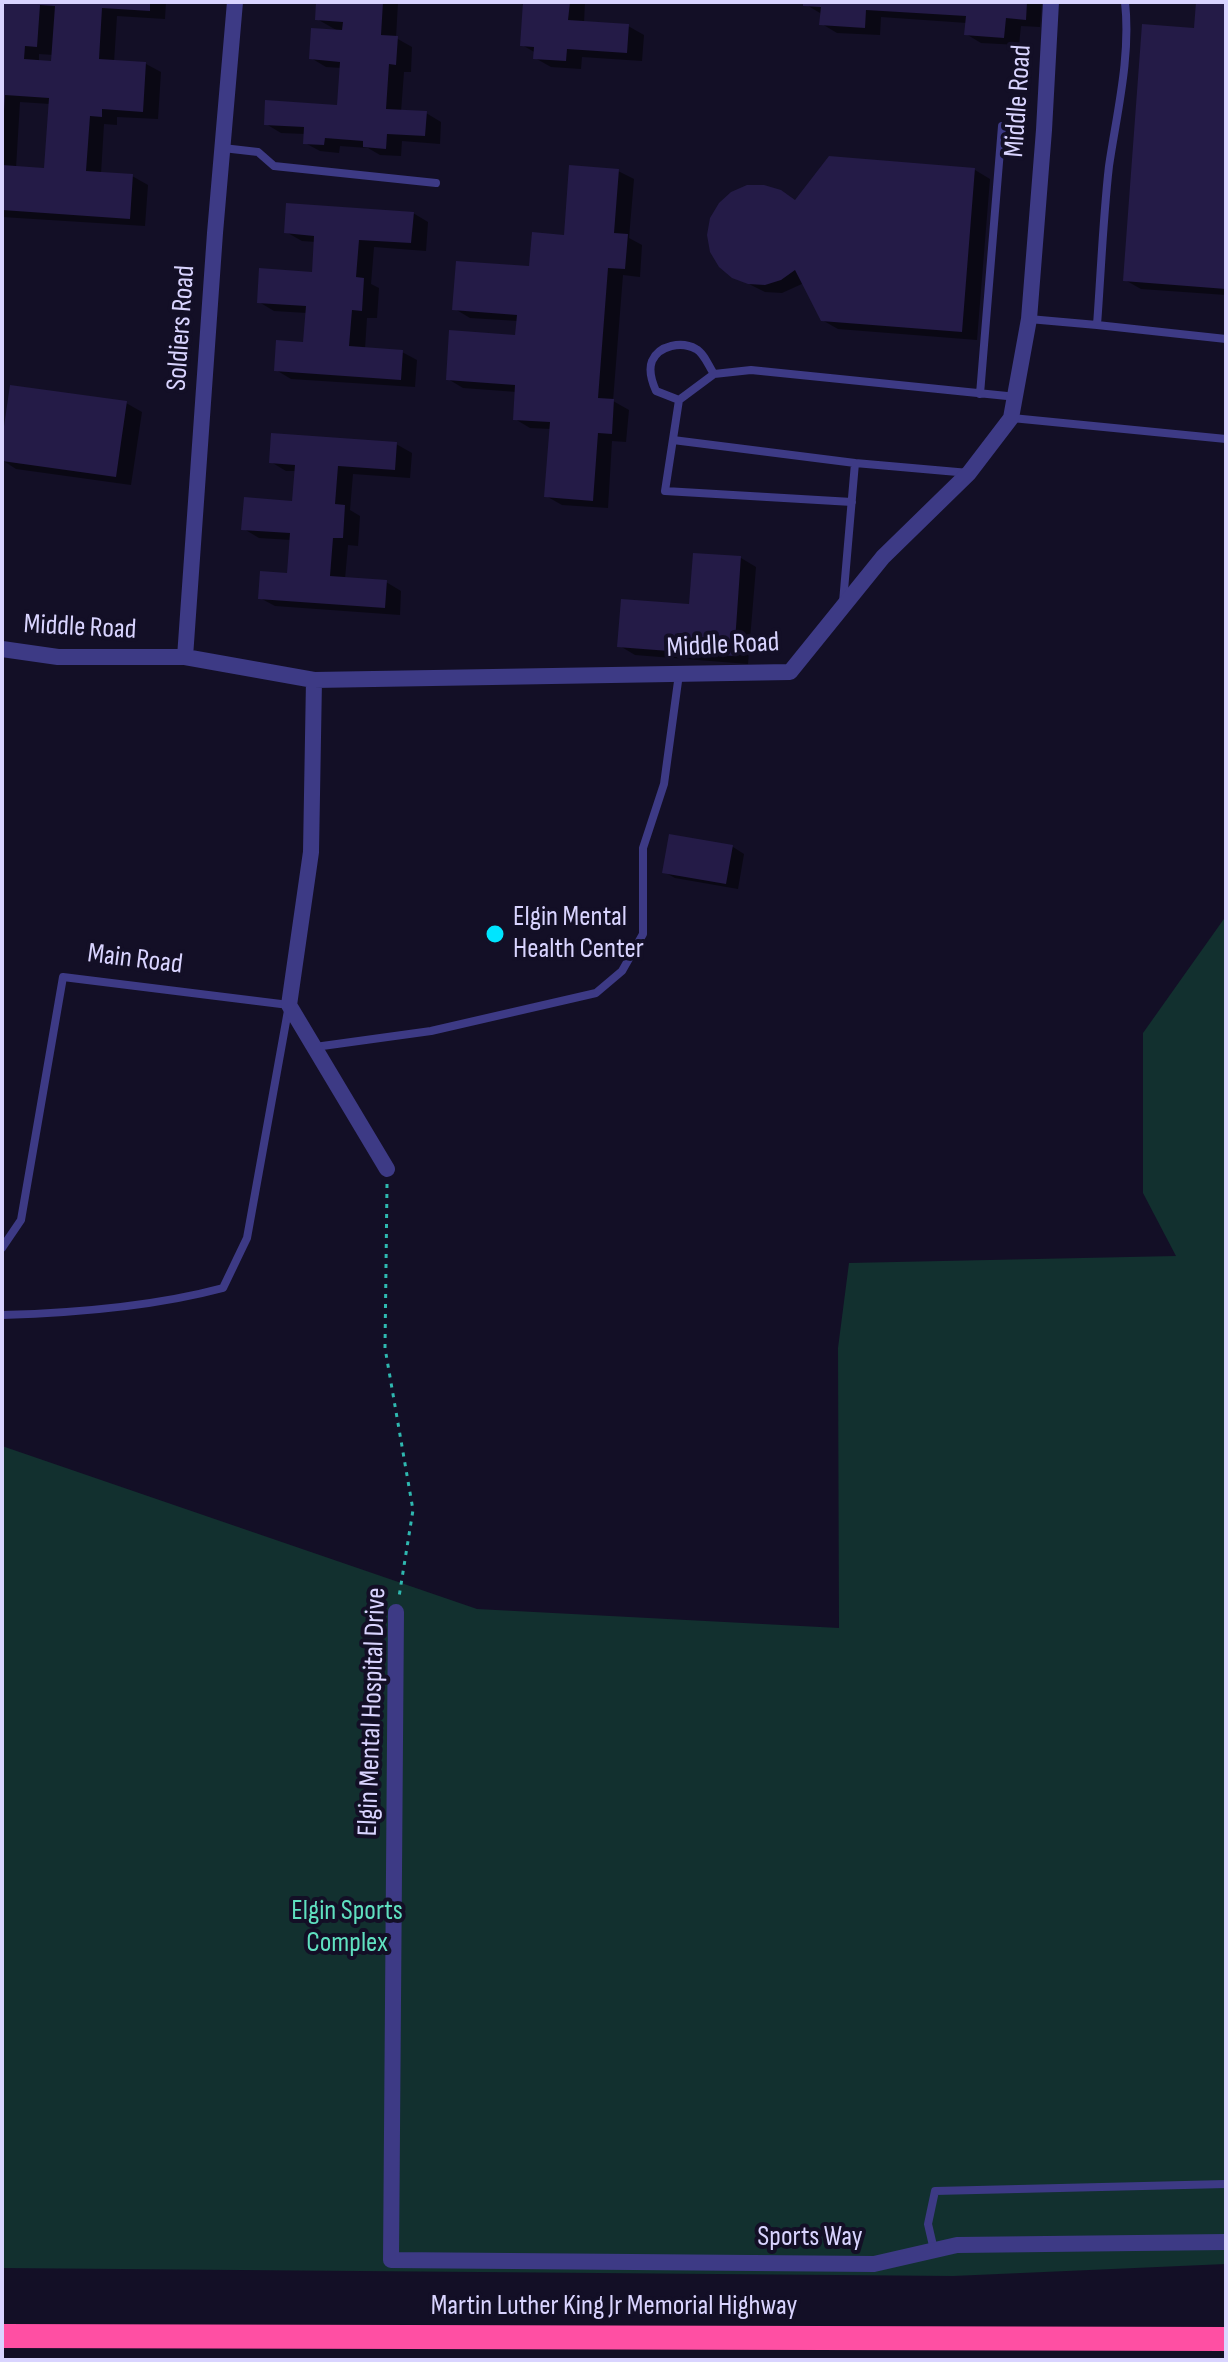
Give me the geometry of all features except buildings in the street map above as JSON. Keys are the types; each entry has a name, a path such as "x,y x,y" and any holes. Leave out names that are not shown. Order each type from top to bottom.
{"highway":[{"name":"Martin Luther King Jr Memorial Highway","path":"2,2336 1226,2339"}],"street":[{"name":"Soldiers Road","path":"185,657 235,2"},
{"name":"Middle Road","path":"2,649 58,657 185,657 314,680 790,672 883,557 969,473 1011,418 1029,319 1051,2"},
{"path":"314,680 311,852 289,1005 387,1169"},
{"name":"Elgin Mental Hospital Drive","path":"391,2260 396,1612"},
{"name":"Sports Way","path":"391,2260 874,2264 957,2245 1226,2242"}],"lane":[{"path":"1097,325 1110,165 1117,127 1127,22 1125,2"},
{"path":"980,394 1002,126"},
{"path":"222,148 258,152 274,166 436,183"},
{"path":"1029,319 1226,339"},
{"path":"679,400 656,391 650,374 652,360 663,348 681,344 698,350 714,374"},
{"path":"852,502 665,491 679,400 714,374 751,370 1017,397"},
{"path":"1011,418 1226,439"},
{"path":"673,440 855,463 969,473"},
{"path":"843,607 855,463"},
{"path":"314,1047 431,1031 596,993 622,971 643,934 643,848 664,784 679,674"},
{"name":"Main Road","path":"2,1248 21,1220 63,977 289,1005"},
{"path":"2,1315 43,1314 183,1299 223,1288 247,1238 289,1005"},
{"path":"934,2251 928,2224 935,2191 1226,2184"}],"path":[{"name":"Elgin Mental Hospital Drive","path":"387,1169 385,1348 413,1510 396,1612"}],"green space":[{"name":"Elgin Sports Complex","path":"1226,916 1226,2264 953,2276 2,2268 2,1446 477,1609 839,1628 838,1348 849,1263 1176,1256 1143,1193 1143,1033"}],"place":[{"name":"Elgin Mental Health Center","path":"495,934"}]}
